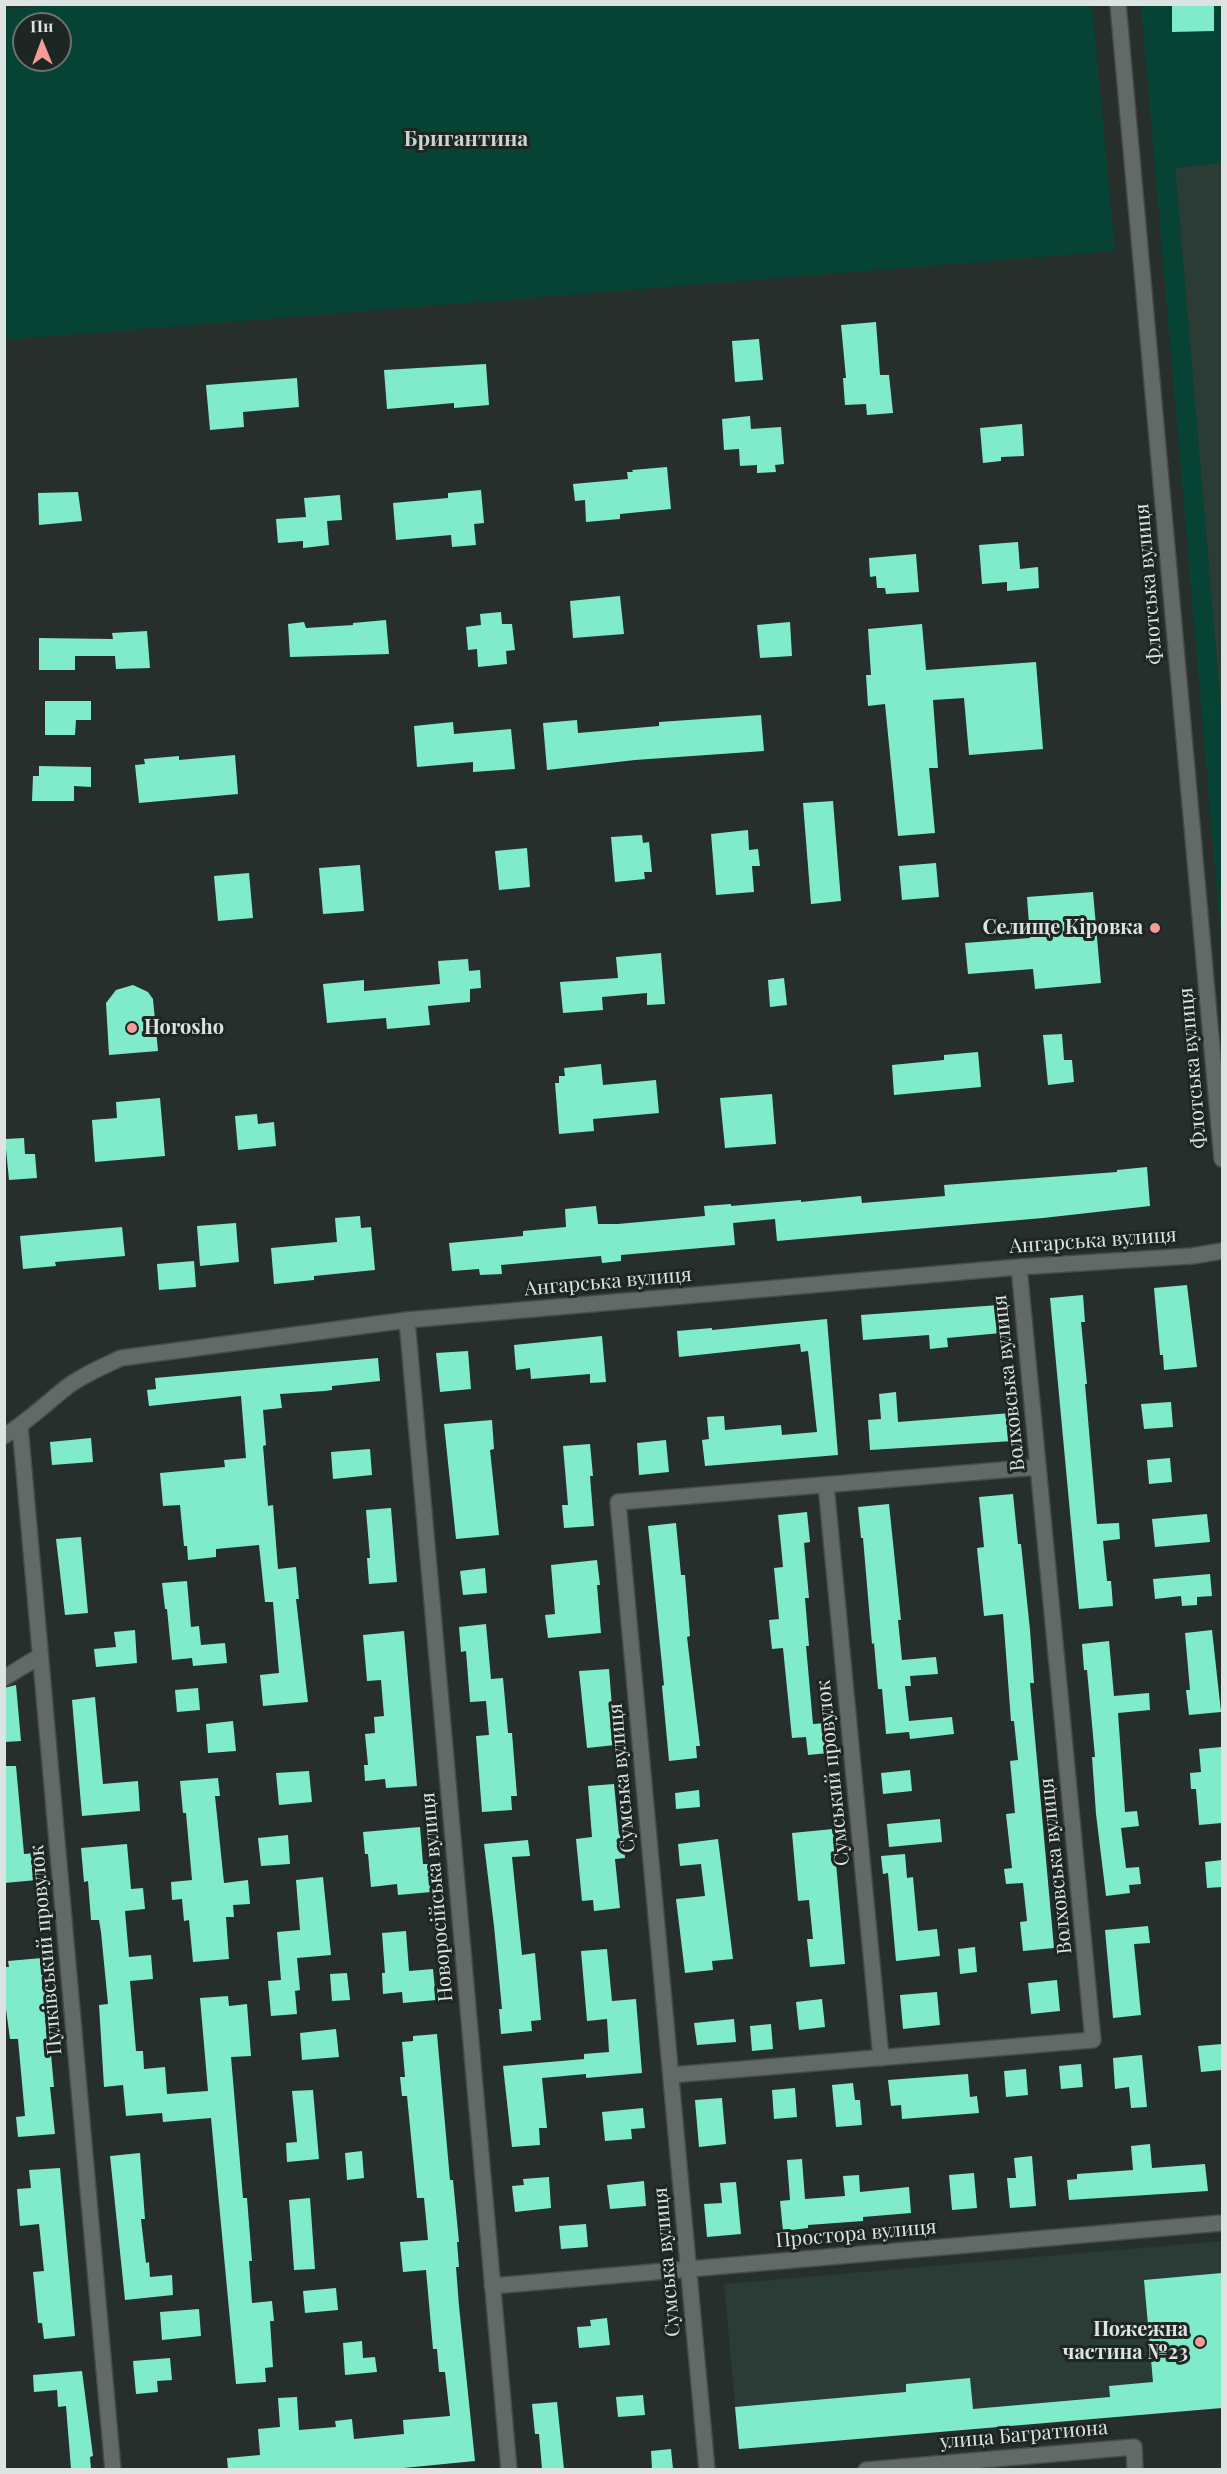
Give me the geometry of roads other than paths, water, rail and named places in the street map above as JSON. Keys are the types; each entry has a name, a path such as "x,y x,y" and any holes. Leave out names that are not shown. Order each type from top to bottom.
{"street":[{"name":"Флотська вулиця","path":"1118,4 1216,1028 1222,1159"},
{"name":"Ангарська вулиця","path":"4,1436 20,1426 71,1384 121,1358 406,1320 1019,1267 1192,1256 1222,1251"},
{"name":"Волховська вулиця","path":"671,2075 1094,2040 1019,1267"},
{"name":"Новоросійська вулиця","path":"406,1320 508,2469"},
{"name":"Пулківський провулок","path":"20,1426 113,2469"},
{"name":"Сумська вулиця","path":"707,2469 618,1502 1038,1467"},
{"name":"Сумський провулок","path":"826,1485 881,2058"},
{"path":"4,1678 40,1656"},
{"name":"Простора вулиця","path":"492,2286 1222,2223"},
{"name":"улица Багратиона","path":"866,2469 918,2467 1134,2447 1135,2469"}],"place":[{"name":"Селище Кіровка","path":"1155,928"},
{"name":"Horosho","path":"132,1028"},
{"name":"Пожежна частина №23","path":"1200,2342"}],"district":[{"name":"Бригантина","path":"466,139"}]}
